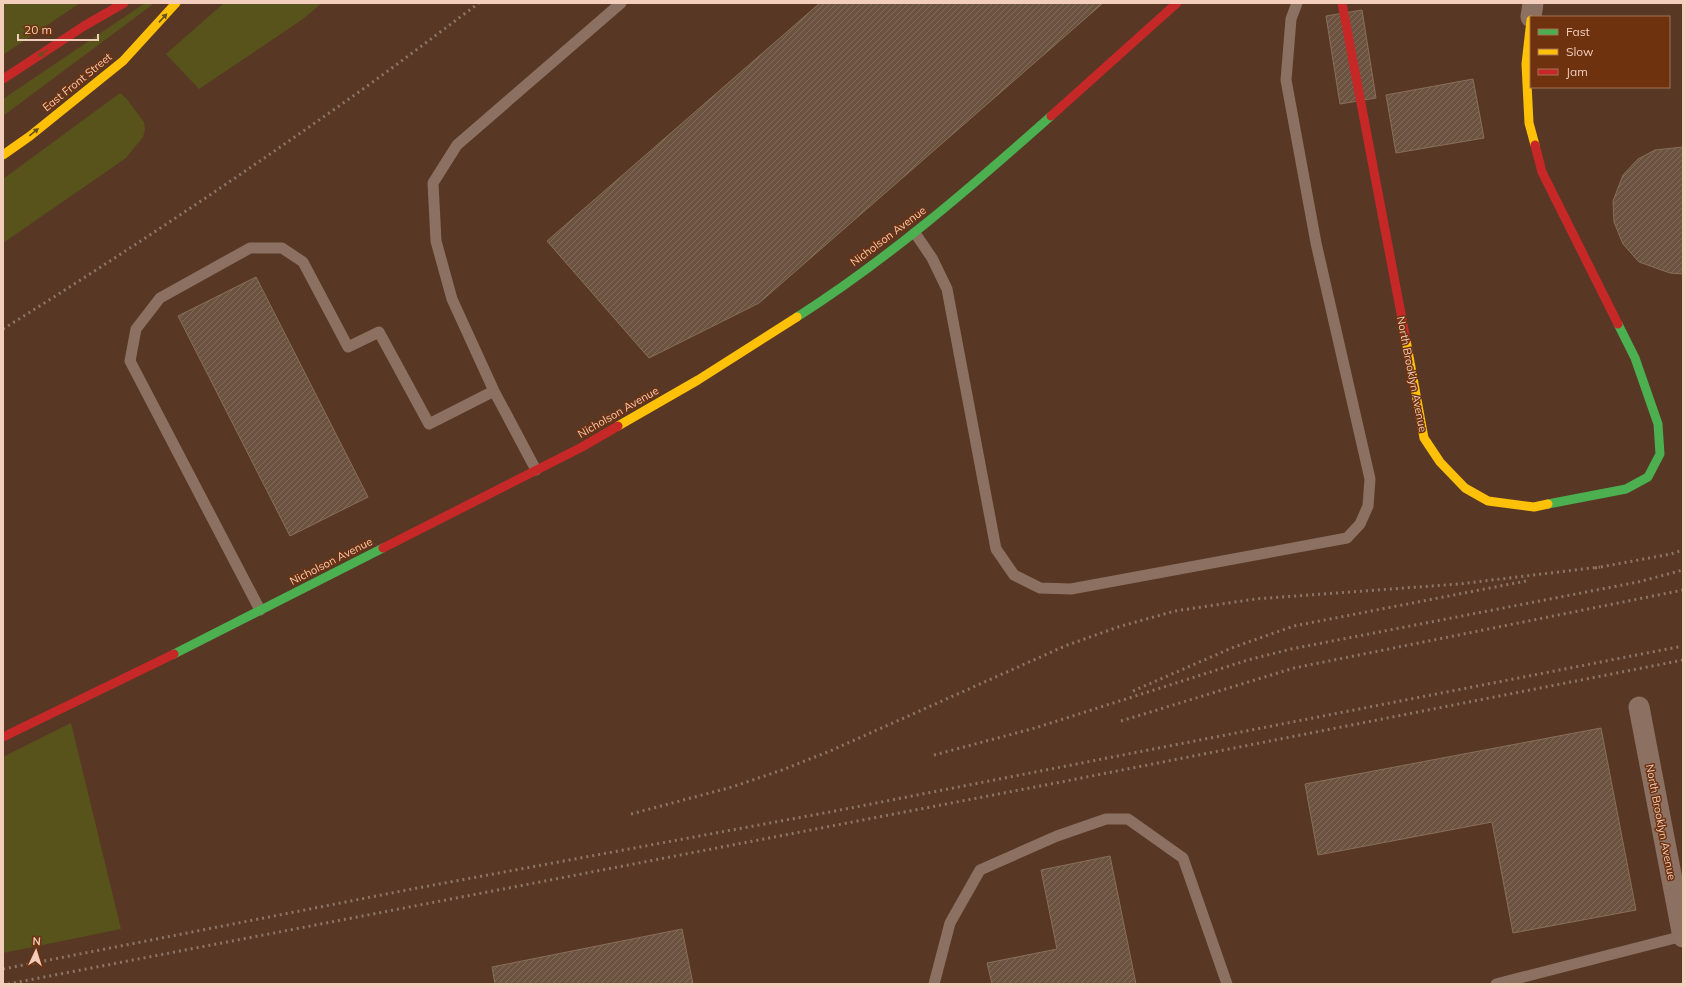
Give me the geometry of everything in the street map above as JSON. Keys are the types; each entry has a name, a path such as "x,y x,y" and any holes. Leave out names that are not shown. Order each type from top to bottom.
{"street":[{"path":"3,79 84,26 124,3"},
{"name":"East Front Street","path":"3,155 30,136 123,61 176,3"},
{"name":"Nicholson Avenue","path":"3,738 582,447 698,380 811,308 915,233 995,166 1177,3"},
{"name":"North Brooklyn Avenue","path":"1342,3 1424,438 1440,462 1465,488 1488,501 1534,507 1626,489 1648,477 1660,454 1658,424 1635,358 1542,172 1528,123 1526,64 1530,29"},
{"path":"1531,16 1533,3"},
{"name":"North Brooklyn Avenue","path":"1639,707 1683,937"}],"lane":[{"path":"536,470 494,391 452,299 436,241 433,183 457,145 620,3"},
{"path":"915,233 932,258 947,289 996,549 1014,575 1040,588 1072,589 1347,538 1360,524 1368,506 1370,479 1316,243 1286,80 1291,18 1297,3"},
{"path":"260,610 130,361 136,329 160,298 250,248 282,248 303,262 348,347 380,332 429,424 494,391"},
{"path":"934,984 950,923 980,870 1057,836 1106,819 1128,819 1183,858 1227,984"},
{"path":"1496,984 1683,937"}],"shaded area":[{"path":"3,3 80,3 3,55"},
{"path":"145,3 151,3 152,5 3,116 3,99"},
{"path":"224,3 322,3 303,19 199,89 166,54"},
{"path":"120,93 126,98 144,122 145,130 143,137 126,158 3,243 3,179"},
{"path":"71,723 121,929 3,953 3,757"}],"building":[{"path":"820,3 1103,3 759,303 649,358 547,241"},
{"path":"1362,10 1376,98 1340,104 1326,16"},
{"path":"1473,79 1484,138 1396,153 1386,95"},
{"path":"1683,147 1683,274 1670,273 1639,262 1623,244 1614,222 1613,201 1623,175 1638,159 1655,150"},
{"path":"256,277 368,497 290,536 178,316"},
{"path":"1601,728 1636,910 1513,933 1492,822 1318,855 1305,784"},
{"path":"1110,856 1136,984 992,984 987,963 1057,949 1041,870"},
{"path":"682,929 693,984 495,984 492,967"}],"railway":[{"path":"3,329 139,242 274,151 378,78 479,3"},
{"path":"1595,568 1671,554 1683,550"},
{"path":"631,814 732,787 782,770 830,751 1065,646 1118,627 1175,611 1255,599 1459,584 1600,567"},
{"path":"934,755 1035,728 1248,660 1291,649 1638,582 1683,570"},
{"path":"1133,691 1234,647 1294,626 1526,581"},
{"path":"1121,721 1294,668 1683,590"},
{"path":"3,969 412,889 835,811 1683,646"},
{"path":"8,984 1061,782 1683,660"}],"traffic: fast":[{"path":"797,317 831,295 928,222 1051,116"},
{"path":"1548,504 1626,489 1648,477 1660,454 1658,424 1635,358 1618,324"},
{"path":"174,654 383,548"}],"traffic: slow":[{"path":"3,155 30,136 123,61 176,3"},
{"path":"1530,29 1526,64 1529,123 1535,145"},
{"path":"618,426 698,380 797,317"},
{"path":"1406,340 1424,438 1440,462 1465,488 1488,501 1534,507 1548,504"}],"traffic: jam":[{"path":"3,79 84,26 124,3"},
{"path":"1051,116 1177,3"},
{"path":"1342,3 1406,340"},
{"path":"1535,145 1542,172 1618,324"},
{"path":"383,548 582,447 618,426"},
{"path":"3,737 174,654"}]}
